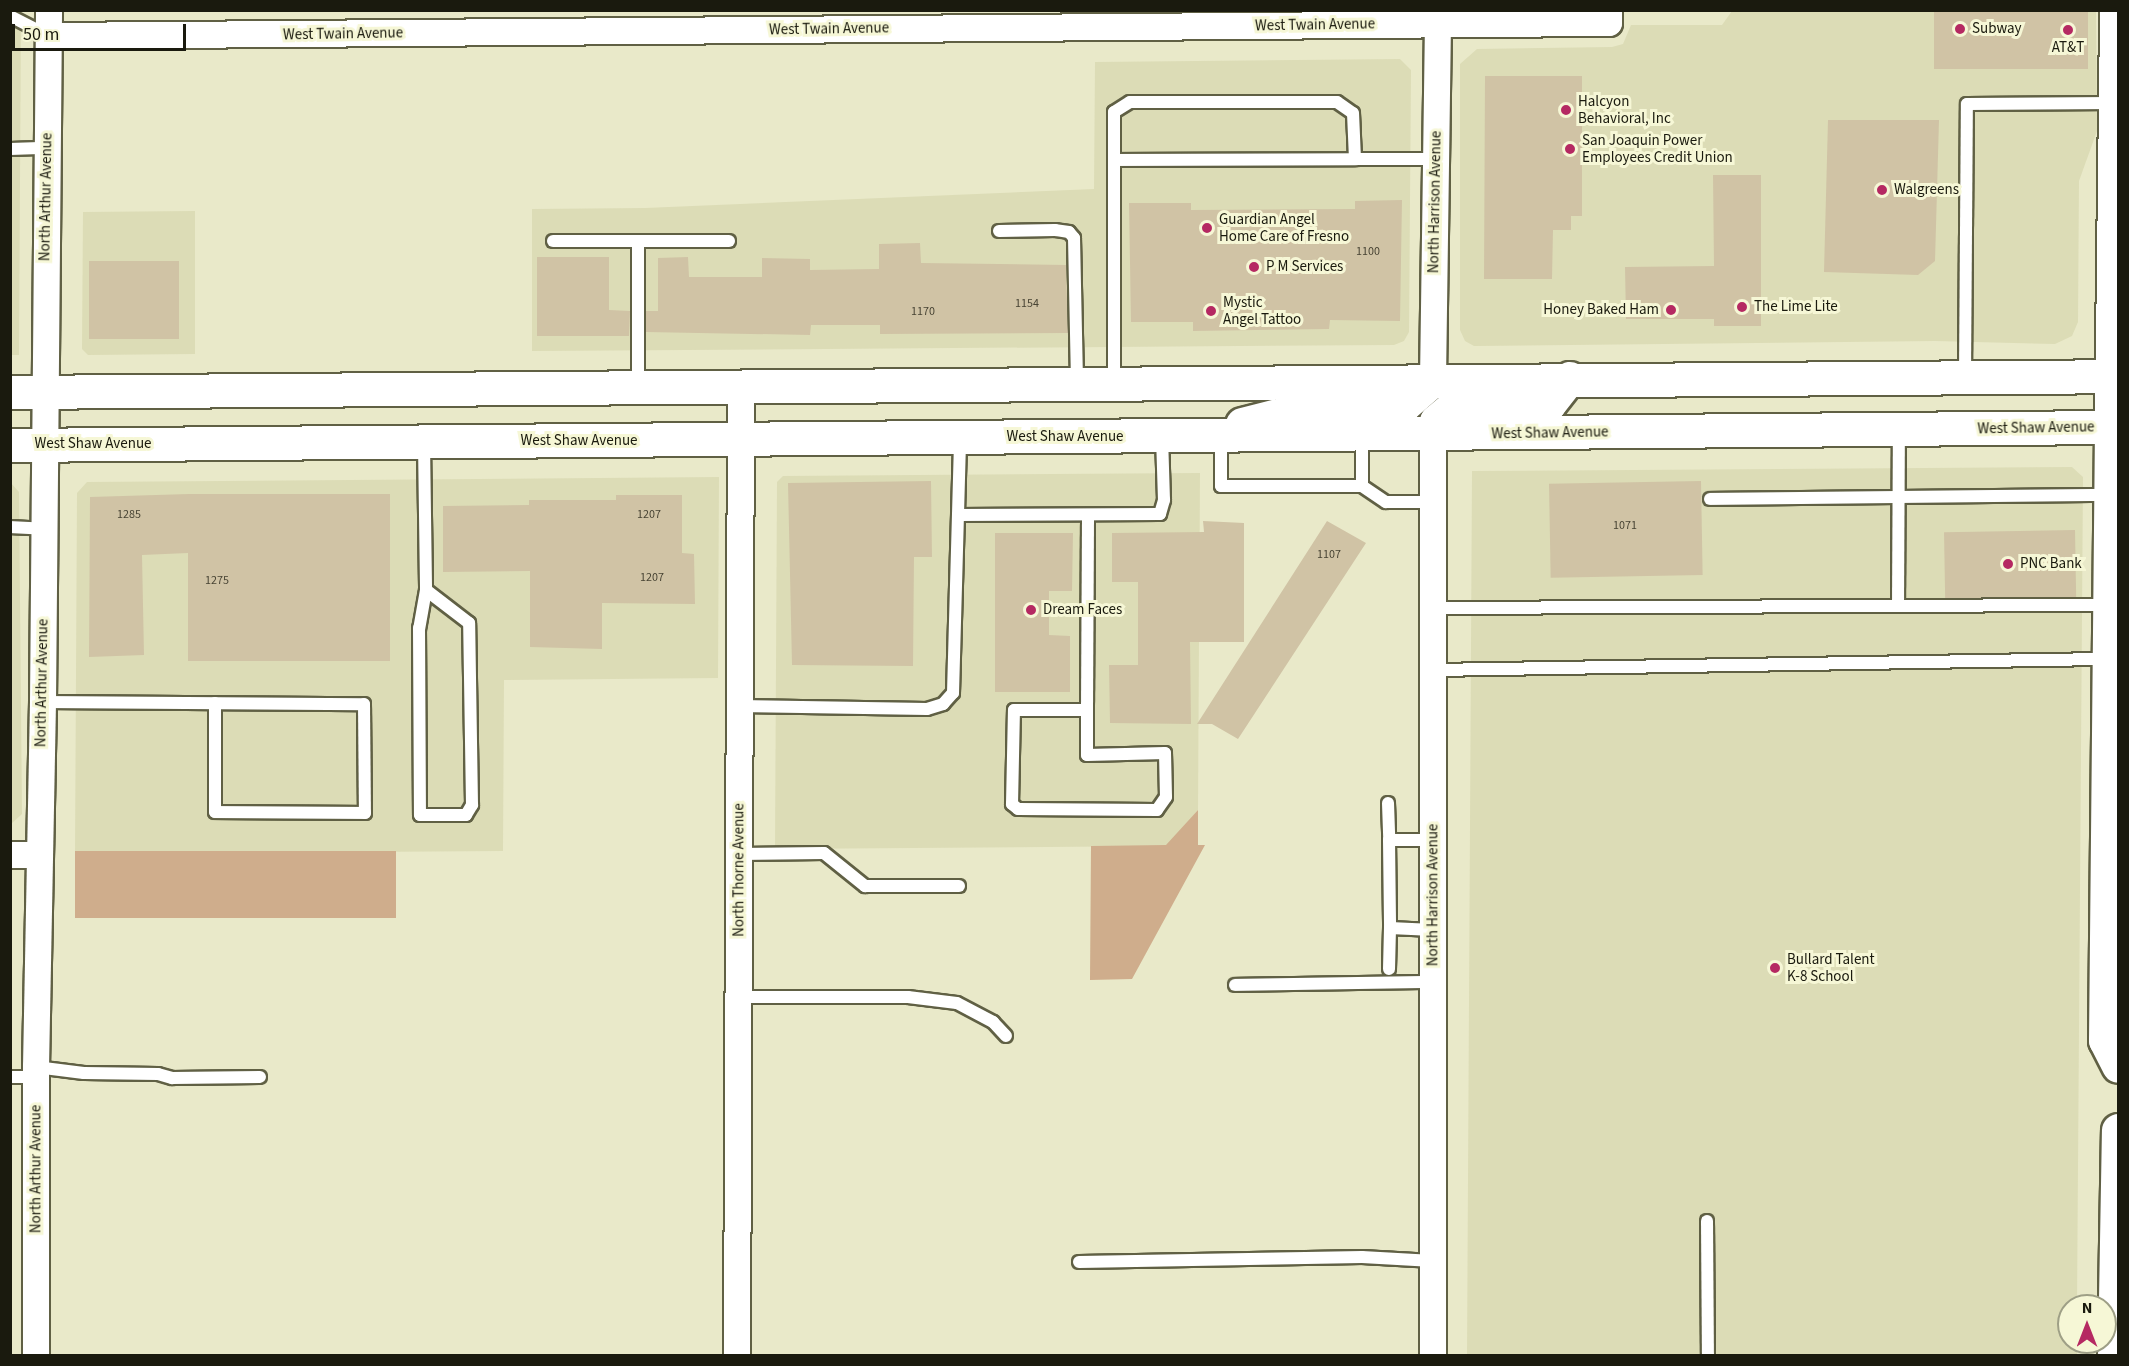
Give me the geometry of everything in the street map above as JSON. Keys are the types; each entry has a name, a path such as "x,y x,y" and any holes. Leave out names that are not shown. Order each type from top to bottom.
{"main road":[{"path":"2116,10 2115,427 2109,495 2107,605 2104,1040 2118,1066"},
{"path":"10,392 1569,378 2115,376"},
{"path":"1433,434 1440,416 1455,405 1549,404 1569,378"},
{"path":"1212,436 1305,408 1404,405 1433,380"},
{"name":"West Shaw Avenue","path":"10,445 2115,427"},
{"path":"2117,1294 2118,1130"}],"street":[{"name":"North Arthur Avenue","path":"36,1356 27,1074 43,702 43,445 49,10"},
{"name":"West Twain Avenue","path":"49,36 1438,24 1609,17"},
{"name":"North Harrison Avenue","path":"1433,380 1438,24"},
{"name":"North Thorne Avenue","path":"737,1356 741,385"},
{"name":"North Harrison Avenue","path":"1433,434 1433,1356"},
{"path":"10,855 38,855"}],"lane":[{"path":"10,16 49,36"},
{"path":"1114,382 1113,112 1130,102 1337,102 1353,113 1354,159"},
{"path":"1965,376 1967,104 2115,103"},
{"path":"10,149 47,148"},
{"path":"1113,160 1436,159"},
{"path":"999,231 1056,230 1069,232 1074,238 1077,382"},
{"path":"553,242 729,241"},
{"path":"638,242 638,386"},
{"path":"1898,606 1899,430"},
{"path":"1362,435 1362,486"},
{"path":"958,514 1160,514 1164,500 1162,436"},
{"path":"1212,436 1221,486 1362,486 1386,502 1434,502"},
{"path":"739,706 927,709 943,704 953,693 956,676 960,438"},
{"path":"424,442 426,590 419,628 420,815 466,815 472,805 469,623 426,590"},
{"path":"1710,499 2109,495"},
{"path":"1086,710 1014,710 1012,804 1018,809 1157,810 1166,797 1165,753 1088,755 1086,710 1088,514"},
{"path":"10,527 43,529"},
{"path":"1433,608 2107,605"},
{"path":"1433,670 2107,659"},
{"path":"43,702 215,703 364,704 365,813 215,812 215,703"},
{"path":"1388,803 1389,969"},
{"path":"1389,840 1433,840"},
{"path":"739,854 824,853 865,886 959,886"},
{"path":"1390,928 1433,930"},
{"path":"1235,985 1433,982"},
{"path":"739,997 908,997 957,1003 993,1022 1006,1036"},
{"path":"27,1074 158,1074 172,1078 260,1077"},
{"path":"1707,1221 1708,1356"},
{"path":"1079,1262 1362,1257 1433,1261"}],"shaded area":[{"path":"10,11 21,11 19,355 10,355"},
{"path":"1732,11 2096,11 2097,131 2079,181 2078,322 2072,336 2055,344 1935,341 1474,346 1465,341 1460,330 1460,64 1477,49 1612,47 1623,44 1631,25 1722,25"},
{"path":"1400,59 1411,70 1409,332 1404,341 1394,345 532,351 532,209 645,208 1094,189 1095,62"},
{"path":"195,211 195,354 88,355 82,349 83,212"},
{"name":"Bullard Talent K-8 School","path":"2072,467 2083,477 2077,1294 2057,1294 2057,1354 2077,1355 1467,1356 1472,471"},
{"path":"1200,473 1198,810 1167,846 775,849 777,482 783,476"},
{"path":"719,477 718,678 504,680 503,851 75,854 77,493 87,482"},
{"path":"10,482 19,492 22,814 11,824"},
{"path":"1198,810 1198,845 1205,845 1132,979 1090,980 1091,846 1166,845"},
{"path":"75,851 396,851 396,918 75,918"}],"building":[{"path":"1934,10 2088,10 2088,69 1934,69"},
{"path":"1485,76 1582,76 1582,216 1571,216 1571,230 1553,230 1552,279 1484,279"},
{"name":"Walgreens","path":"1828,120 1939,120 1935,261 1918,275 1824,272"},
{"path":"1713,175 1761,175 1761,326 1714,326 1714,319 1626,319 1625,267 1714,266"},
{"path":"1402,200 1400,321 1330,320 1329,329 1193,331 1193,322 1131,322 1129,203 1191,203 1191,210 1355,209 1355,201"},
{"path":"920,243 921,263 1066,265 1068,333 880,334 880,325 811,325 810,335 646,332 646,311 658,311 658,258 688,257 689,277 762,277 762,258 810,259 810,270 879,269 879,244"},
{"path":"537,257 609,257 609,310 630,311 629,336 537,336"},
{"path":"89,261 179,261 179,339 89,339"},
{"path":"931,481 932,557 914,557 913,666 792,665 788,483"},
{"path":"1701,481 1703,575 1551,578 1549,484"},
{"path":"189,494 390,494 390,661 188,661 188,553 142,555 144,655 89,657 90,497"},
{"path":"616,495 682,495 682,553 694,554 695,604 602,603 602,649 530,647 530,571 443,572 443,506 529,505 529,500 616,500"},
{"path":"1203,521 1244,523 1244,642 1190,642 1191,724 1110,723 1109,665 1138,665 1138,582 1112,582 1112,533 1204,532"},
{"path":"1327,521 1366,543 1238,739 1212,724 1197,724"},
{"path":"2075,530 2076,597 1945,599 1944,532"},
{"path":"995,533 1073,533 1072,591 1049,591 1049,635 1070,636 1070,692 995,692"}],"place":[{"name":"Subway","path":"1960,29"},
{"name":"AT&T","path":"2068,30"},
{"name":"Halcyon Behavioral, Inc","path":"1566,110"},
{"name":"San Joaquin Power Employees Credit Union","path":"1570,149"},
{"name":"Walgreens","path":"1882,190"},
{"name":"Guardian Angel Home Care of Fresno","path":"1207,228"},
{"name":"P M Services","path":"1254,267"},
{"name":"The Lime Lite","path":"1742,307"},
{"name":"Honey Baked Ham","path":"1671,310"},
{"name":"Mystic Angel Tattoo","path":"1211,311"},
{"name":"PNC Bank","path":"2008,564"},
{"name":"Dream Faces","path":"1031,610"},
{"name":"Bullard Talent K-8 School","path":"1775,968"}]}
